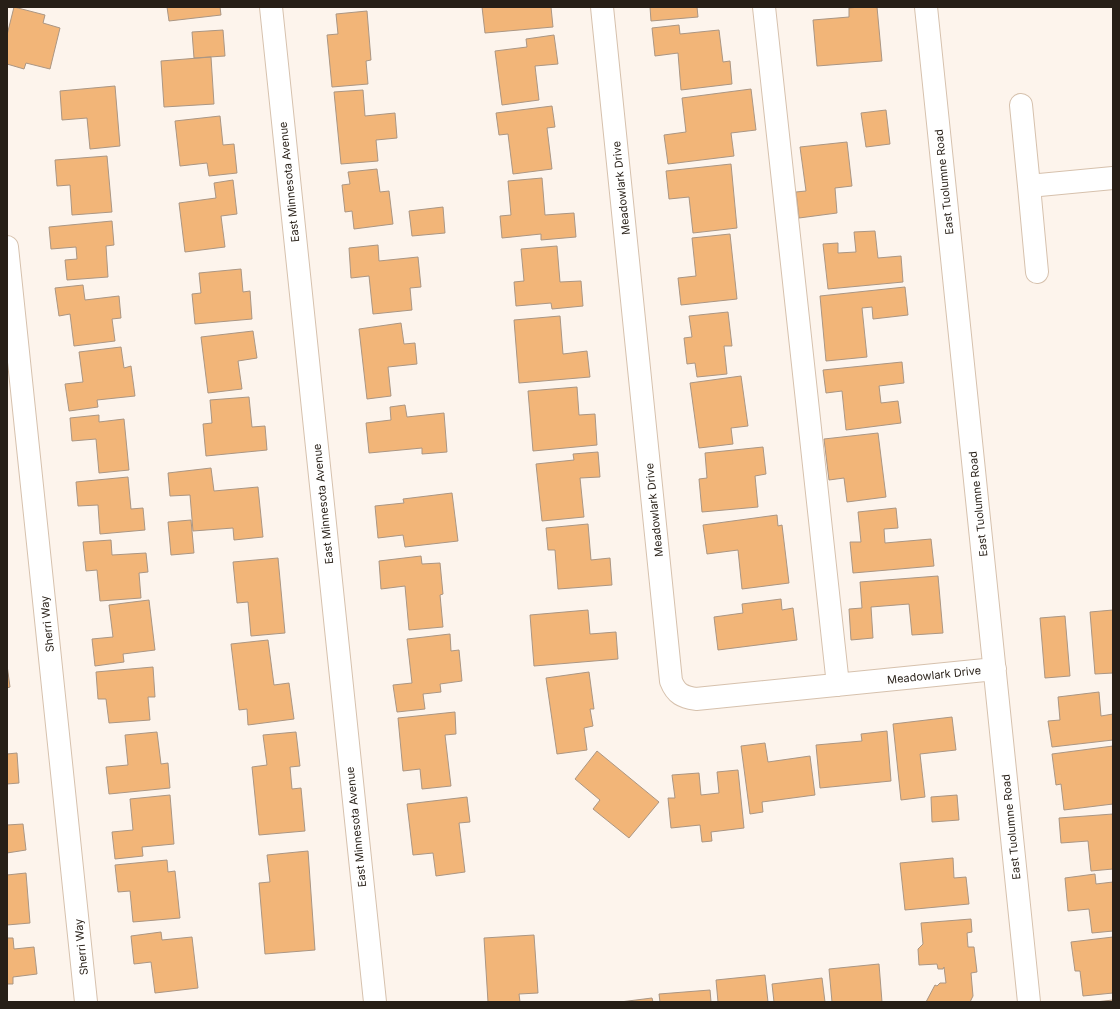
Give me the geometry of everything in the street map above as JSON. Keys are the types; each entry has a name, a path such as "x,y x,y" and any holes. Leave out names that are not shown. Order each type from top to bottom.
{"street":[{"name":"East Minnesota Avenue","path":"270,7 375,1002"},
{"name":"Meadowlark Drive","path":"602,7 671,681 674,689 680,695 696,699 995,668"},
{"path":"764,7 838,685"},
{"name":"East Tuolumne Road","path":"926,7 1029,1002"},
{"path":"1021,105 1037,272"},
{"path":"1029,186 1113,178"},
{"name":"Sherri Way","path":"7,247 86,1002"}],"building":[{"path":"14,7 45,15 43,23 60,28 50,69 26,63 24,69 7,64 7,35"},
{"path":"167,7 220,7 221,15 169,21"},
{"path":"482,7 551,7 553,27 485,33"},
{"path":"650,7 697,7 698,17 651,21"},
{"path":"877,7 882,61 817,66 813,20 849,17 849,8"},
{"path":"367,11 371,60 366,61 368,84 332,87 327,35 338,34 336,14"},
{"path":"679,25 680,34 719,30 723,62 730,61 732,84 681,90 678,53 655,56 652,28"},
{"path":"223,30 225,56 194,58 192,32"},
{"path":"554,35 558,64 535,66 539,100 502,105 495,51 527,47 526,39"},
{"path":"211,57 214,104 164,107 161,61"},
{"path":"115,86 120,146 90,149 87,118 62,120 60,91"},
{"path":"751,89 756,130 731,133 734,156 668,164 664,135 686,132 682,98"},
{"path":"363,90 365,116 395,113 397,138 376,140 378,161 341,164 334,92"},
{"path":"552,106 555,127 547,128 552,169 513,174 508,134 499,135 496,113"},
{"path":"886,110 890,144 866,147 861,113"},
{"path":"220,116 223,145 234,144 237,173 209,176 207,163 180,166 175,121"},
{"path":"847,142 852,186 835,188 837,213 799,218 796,192 806,191 800,147"},
{"path":"107,156 112,212 72,215 70,185 57,186 55,160"},
{"path":"731,164 737,228 693,233 689,197 669,199 666,171"},
{"path":"377,169 380,192 389,191 393,224 354,229 352,211 345,212 342,185 350,184 348,172"},
{"path":"542,178 545,215 574,213 576,237 541,240 541,234 502,238 500,216 511,215 508,181"},
{"path":"233,180 237,214 221,216 225,247 185,252 179,203 216,198 214,183"},
{"path":"443,207 445,233 412,236 409,211"},
{"path":"112,221 114,245 106,246 108,277 67,280 65,260 77,259 76,247 51,249 49,227"},
{"path":"875,231 878,258 901,256 903,282 828,289 823,244 838,243 838,253 856,252 854,232"},
{"path":"730,234 737,299 681,305 678,278 696,276 692,238"},
{"path":"378,245 379,261 418,257 421,287 410,288 412,310 373,314 369,276 351,278 349,248"},
{"path":"557,246 560,282 581,281 583,306 552,309 551,303 516,306 514,282 524,281 521,249"},
{"path":"241,269 243,292 250,291 252,319 195,324 192,294 201,293 199,273"},
{"path":"83,285 85,300 119,296 121,318 112,319 115,341 74,346 70,314 59,316 55,288"},
{"path":"905,287 908,315 873,319 872,307 862,308 867,357 826,361 820,296"},
{"path":"728,312 732,346 724,346 727,374 697,377 695,363 687,364 684,338 692,337 689,316"},
{"path":"560,316 563,354 587,351 590,377 519,383 514,320"},
{"path":"401,323 404,344 415,343 417,364 388,367 391,396 367,399 359,329"},
{"path":"253,331 257,358 238,361 242,389 208,393 201,337"},
{"path":"121,347 124,368 131,366 135,396 97,400 98,407 69,411 65,384 83,382 79,352"},
{"path":"902,362 904,383 879,386 881,403 898,401 901,423 846,430 842,391 826,393 823,370"},
{"path":"741,376 748,426 731,428 733,444 699,448 690,383"},
{"path":"577,387 579,415 595,414 597,445 533,451 528,391"},
{"path":"249,397 252,427 265,426 267,450 206,456 203,424 212,423 210,400"},
{"path":"405,405 407,417 444,413 447,452 422,454 422,448 369,453 366,423 391,420 390,407"},
{"path":"99,415 99,422 124,419 129,470 99,473 96,439 72,441 70,418"},
{"path":"878,433 886,497 847,502 844,478 829,480 824,439"},
{"path":"763,447 766,474 755,476 758,507 702,512 699,479 707,478 705,453"},
{"path":"598,452 600,477 580,478 584,517 542,521 536,464 574,460 573,454"},
{"path":"211,468 214,491 258,487 263,537 234,540 233,528 193,531 190,495 170,496 168,473"},
{"path":"128,477 131,509 143,508 145,530 100,534 98,505 78,506 76,482"},
{"path":"452,493 458,541 405,547 403,535 378,538 375,506 404,503 403,499"},
{"path":"896,508 898,528 884,529 885,543 931,539 934,566 853,573 850,542 861,542 858,512"},
{"path":"777,515 778,526 782,525 789,583 742,589 738,550 707,554 703,525"},
{"path":"191,520 194,553 171,555 168,522"},
{"path":"588,524 591,560 610,558 612,585 558,589 555,550 548,550 546,528"},
{"path":"111,540 112,555 146,553 148,572 139,573 141,598 100,601 97,570 86,571 83,542"},
{"path":"421,556 422,564 440,563 443,594 440,595 443,627 409,630 405,586 381,589 379,561"},
{"path":"278,558 285,633 251,636 248,602 237,603 233,562"},
{"path":"938,576 943,633 912,635 909,604 871,607 873,638 851,640 849,609 862,608 860,582"},
{"path":"781,599 782,610 793,608 797,640 718,650 714,617 743,613 742,604"},
{"path":"149,600 155,650 123,654 124,662 95,666 92,639 113,637 109,605"},
{"path":"588,610 590,634 616,632 618,659 534,666 530,615"},
{"path":"1113,610 1113,673 1095,674 1090,612"},
{"path":"1065,616 1070,676 1045,678 1040,618"},
{"path":"450,634 451,651 459,650 462,681 440,684 441,692 423,694 425,709 397,712 393,685 412,683 407,639"},
{"path":"268,640 274,685 289,683 294,719 248,725 247,709 239,710 231,644"},
{"path":"7,665 10,687 7,688"},
{"path":"153,667 155,697 148,697 150,720 109,723 106,699 98,699 96,672"},
{"path":"589,672 594,709 590,709 593,726 584,728 587,750 557,754 546,678"},
{"path":"1099,692 1101,716 1113,714 1113,740 1052,747 1048,721 1060,720 1058,697"},
{"path":"455,712 456,734 445,735 451,786 422,789 420,769 403,771 398,718"},
{"path":"952,717 956,750 920,754 925,797 901,800 893,724"},
{"path":"887,731 891,781 820,788 816,745 862,741 861,734"},
{"path":"157,732 161,764 168,763 170,788 109,794 106,767 128,765 125,735"},
{"path":"296,732 300,766 290,767 292,789 301,788 305,831 259,835 252,767 267,765 263,735"},
{"path":"765,743 768,762 810,756 815,795 762,802 763,812 750,814 741,746"},
{"path":"1113,746 1113,804 1064,810 1061,784 1056,785 1052,754"},
{"path":"597,751 659,802 629,838 593,809 600,800 575,779"},
{"path":"17,753 19,783 7,784 7,754"},
{"path":"738,770 744,828 711,832 712,841 702,842 700,825 671,828 668,798 675,798 672,775 699,773 701,795 719,793 717,772"},
{"path":"170,795 174,844 142,847 143,856 115,859 112,832 133,830 130,799"},
{"path":"957,795 959,820 932,822 931,797"},
{"path":"467,797 470,822 459,823 465,872 436,876 433,853 413,855 407,804"},
{"path":"1113,814 1113,869 1091,871 1088,841 1061,843 1059,818"},
{"path":"23,824 26,850 7,853 7,825"},
{"path":"308,851 315,950 265,954 259,883 270,882 267,855"},
{"path":"953,858 954,878 966,877 969,904 905,910 900,863"},
{"path":"167,860 168,872 175,871 180,918 133,922 130,891 118,892 115,865"},
{"path":"26,873 30,923 7,925 7,875"},
{"path":"1095,874 1096,884 1113,882 1113,931 1092,933 1089,909 1068,911 1065,878"},
{"path":"971,919 972,932 967,933 968,947 974,947 977,972 971,973 973,996 970,1002 926,1002 935,985 937,986 940,983 946,983 944,967 943,969 938,969 937,964 919,965 918,949 923,944 921,923"},
{"path":"161,932 162,940 192,937 198,988 155,993 151,962 134,964 131,936"},
{"path":"534,935 538,993 519,994 520,1002 488,1002 484,938"},
{"path":"1113,937 1113,993 1083,996 1080,971 1075,971 1071,942"},
{"path":"7,938 13,938 14,949 34,947 37,974 13,977 13,984 7,984"},
{"path":"879,964 882,1002 832,1002 829,969"},
{"path":"765,975 768,1002 718,1002 716,980"},
{"path":"822,978 825,1002 774,1002 772,984"},
{"path":"710,990 711,1002 660,1002 659,994"},
{"path":"652,998 653,1002 620,1002"},
{"path":"1113,1000 1113,1002 1095,1002"}]}
